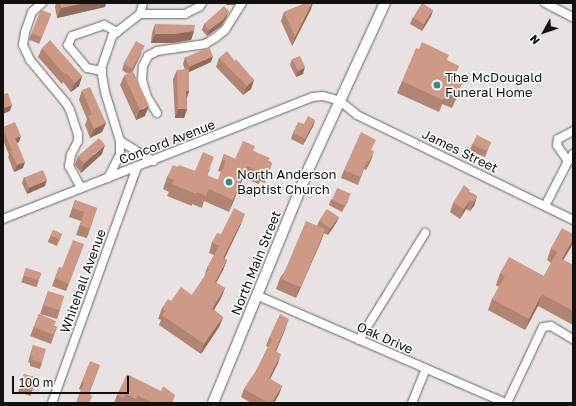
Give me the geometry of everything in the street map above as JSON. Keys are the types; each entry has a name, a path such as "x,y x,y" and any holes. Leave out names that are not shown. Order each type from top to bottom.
{"main road":[{"name":"North Main Street","path":"213,403 306,174 386,3"}],"street":[{"path":"42,3 32,12 25,32 24,45 30,60 66,103 70,110 78,134 78,141 71,155 69,166 82,188"},
{"path":"108,178 120,154 120,141 105,92 102,71 113,35 140,14 143,3"},
{"path":"140,14 185,14 199,7 202,3"},
{"path":"157,113 147,97 142,79 143,66 148,56 157,51 205,44 225,30 242,3"},
{"path":"545,3 573,17"},
{"path":"102,71 87,68 68,45 72,36 104,25 117,32"},
{"name":"Concord Avenue","path":"3,219 312,98 322,96 340,101"},
{"name":"James Street","path":"340,101 357,115 573,220"},
{"path":"545,206 570,157 557,145 558,139 573,130"},
{"path":"120,141 153,161"},
{"name":"Whitehall Avenue","path":"52,403 137,167"},
{"path":"359,340 425,233"},
{"name":"Oak Drive","path":"256,295 506,403"},
{"path":"506,403 543,327 551,326 573,339"},
{"path":"412,403 426,369"}],"building":[{"path":"60,3 85,3 61,8"},
{"path":"306,3 312,3 295,37 284,12"},
{"path":"422,3 433,10 424,24 413,17"},
{"path":"224,6 229,11 223,20 209,30 204,24"},
{"path":"41,10 51,14 42,37 32,33"},
{"path":"155,24 195,25 194,31 175,34 155,34"},
{"path":"50,40 82,76 75,83 66,73 65,75 42,48"},
{"path":"136,41 145,46 132,69 123,64"},
{"path":"422,42 449,55 447,60 459,66 454,75 464,79 456,96 447,92 443,100 402,81 416,48 419,49"},
{"path":"209,47 213,56 189,67 185,58"},
{"path":"227,51 254,80 247,86 219,58"},
{"path":"300,56 305,67 298,71 292,59"},
{"path":"189,69 189,91 186,91 187,109 178,109 177,70"},
{"path":"133,71 149,105 140,110 124,75"},
{"path":"90,87 106,123 94,129 88,116 92,114 82,90"},
{"path":"8,93 12,105 3,108 3,94"},
{"path":"308,116 315,120 305,139 293,133 298,122 304,124"},
{"path":"15,122 21,136 15,138 25,162 17,165 10,151 12,151 3,129 3,127"},
{"path":"361,132 376,140 371,150 374,151 369,162 367,161 360,177 344,170"},
{"path":"477,135 491,142 487,151 472,144"},
{"path":"99,138 105,145 84,163 78,156"},
{"path":"243,141 255,146 253,151 270,158 268,161 272,163 269,171 265,169 263,173 247,166 233,200 209,189 206,196 197,192 196,194 172,184 174,180 167,177 173,165 178,167 179,165 195,171 203,152 214,157 207,175 218,180 226,161 222,159 224,154 235,159"},
{"path":"43,170 47,180 29,188 24,177"},
{"path":"464,185 470,190 469,192 477,196 474,202 470,200 464,209 453,203"},
{"path":"337,188 351,194 346,206 332,200"},
{"path":"75,200 97,208 90,229 80,225 84,212 73,208"},
{"path":"234,208 245,214 223,258 227,260 215,282 225,288 212,309 223,317 204,344 162,315 165,311 162,308 168,299 171,301 181,287 192,295 209,269 207,268 219,246 212,242 217,233 221,234"},
{"path":"327,209 339,217 331,228 319,221"},
{"path":"306,221 325,229 301,287 281,279"},
{"path":"562,228 573,234 573,239 562,259 573,265 573,311 542,294 529,319 492,299 505,276 500,273 509,257 544,276 557,252 551,248"},
{"path":"53,230 62,234 60,240 51,235"},
{"path":"73,240 84,244 69,284 55,278 59,267 62,268"},
{"path":"26,268 41,273 39,281 24,276"},
{"path":"48,291 64,296 60,310 44,305"},
{"path":"39,314 56,321 54,326 57,327 54,335 34,327"},
{"path":"280,314 289,319 275,351 281,354 269,378 282,386 272,403 269,403 244,389 256,371 272,339 269,338"},
{"path":"33,345 46,349 42,363 32,360 33,356 31,356"},
{"path":"90,361 100,365 88,394 92,396 89,403 76,403 84,382 82,381"},
{"path":"24,374 36,378 32,390 20,386"},
{"path":"127,374 161,391 163,386 175,395 171,403 153,403 138,396 136,399 126,394 124,398 117,395"}],"place":[{"name":"The McDougald Funeral Home","path":"437,85"},
{"name":"North Anderson Baptist Church","path":"229,182"}]}
